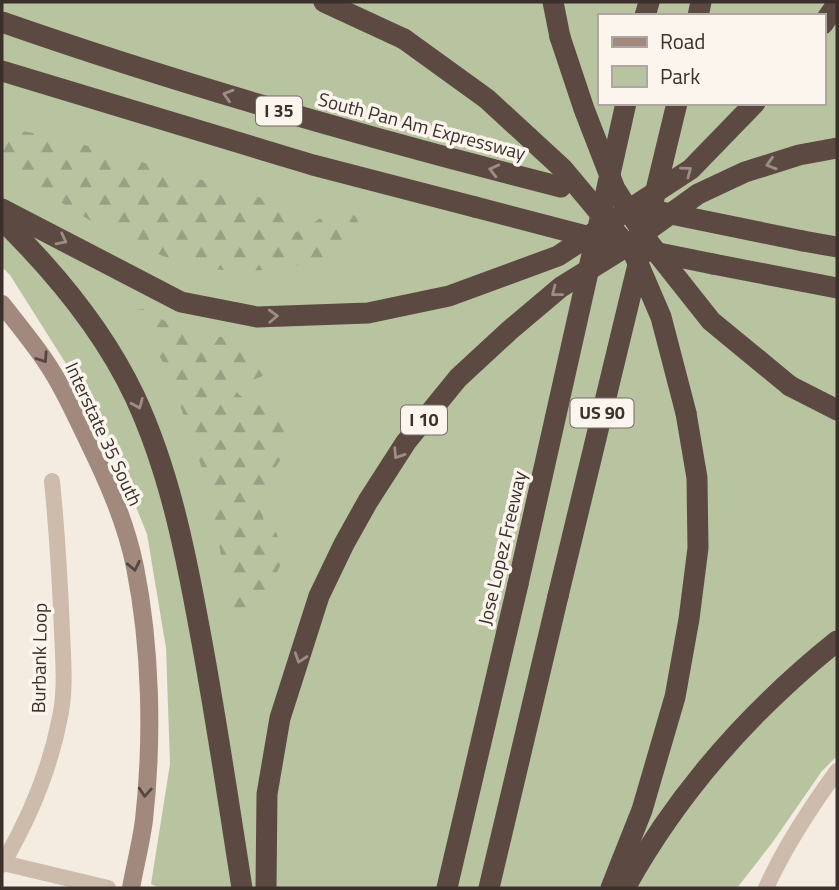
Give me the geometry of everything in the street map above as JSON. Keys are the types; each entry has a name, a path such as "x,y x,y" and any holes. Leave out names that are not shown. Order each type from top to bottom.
{"highway":[{"path":"324,2 404,39 487,99 563,169 634,254 661,317 686,413 697,478 698,548 675,697 642,810 611,888"},
{"path":"553,2 560,37 584,110 615,188 650,244 711,321 790,386 837,410"},
{"path":"825,21 837,4"},
{"name":"South Pan Am Expressway","path":"2,22 196,86 418,150 638,207 837,247"},
{"name":"I 35","path":"2,71 313,165 668,256 837,288"},
{"name":"Jose Lopez Freeway","path":"446,888 626,105"},
{"name":"US 90","path":"489,888 677,105"},
{"path":"2,209 181,302 257,317 368,313 449,296 558,256 691,169 753,105"},
{"name":"I 10","path":"266,888 267,794 280,718 319,596 368,501 406,442 458,378 510,330 561,288 698,194 745,172 799,155 837,148"},
{"path":"2,220 58,279 115,360 135,397 163,466 188,570 242,888"},
{"path":"625,888 669,816 708,766 773,696 837,641"}],"main road":[{"name":"Interstate 35 South","path":"2,304 44,358 69,401 106,478 134,564 147,661 149,736 144,821 131,888"}],"street":[{"name":"Burbank Loop","path":"2,864 27,821 50,759 61,715 62,632 52,481"},
{"path":"766,888 779,860 814,802 837,771"},
{"path":"2,864 108,888"}],"green space":[{"path":"2,2 837,2 837,756 822,771 737,888 160,888 151,884 170,764 166,648 147,534 99,416 10,275 2,267"},
{"path":"2,127 68,140 275,202 289,212 289,220 283,232 297,232 321,218 347,210 358,221 358,236 342,251 327,259 276,269 216,269 168,258 117,236 2,162"},
{"path":"143,309 189,330 253,344 266,360 268,367 265,375 253,380 239,378 233,385 247,400 277,405 291,413 291,436 262,495 264,529 276,532 280,543 281,564 254,611 247,615 239,614 234,606 225,579 210,492 170,376 158,353 134,319 136,310"}]}
